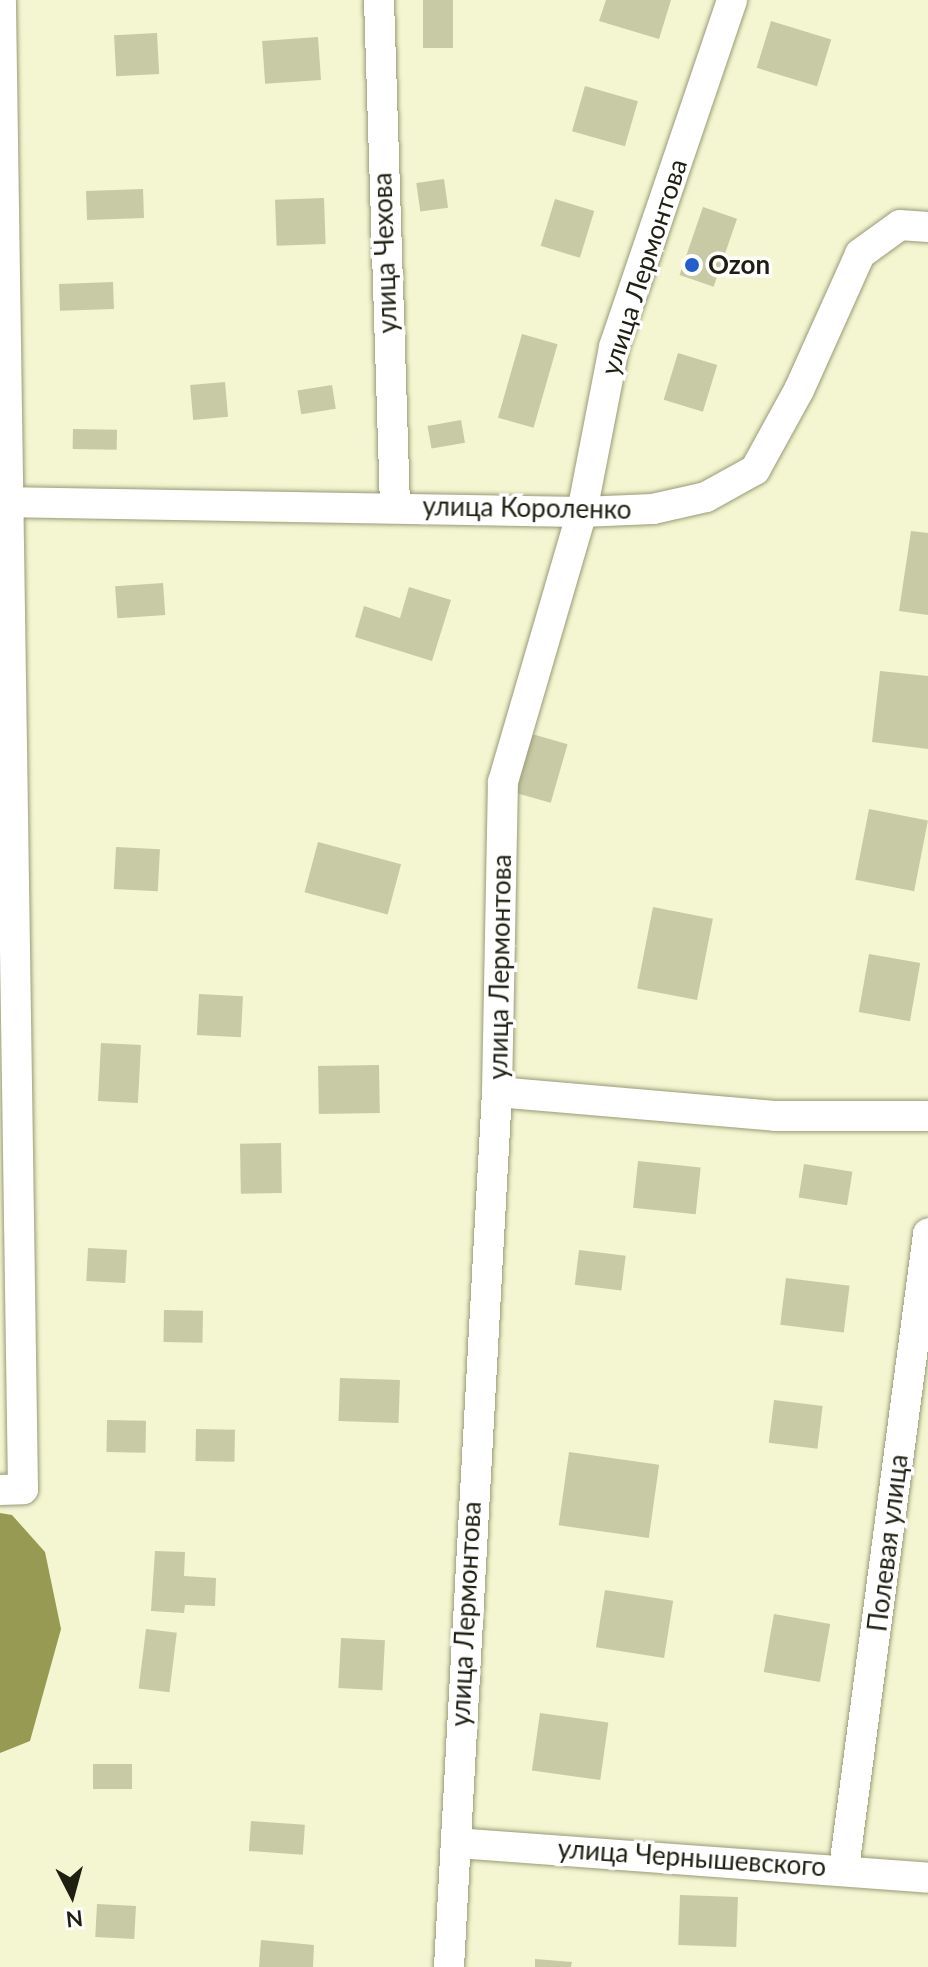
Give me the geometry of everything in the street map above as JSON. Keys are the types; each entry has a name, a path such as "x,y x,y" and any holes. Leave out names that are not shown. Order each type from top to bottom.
{"street":[{"path":"1,0 11,1490"},
{"name":"улица Чехова","path":"379,0 395,506"},
{"name":"улица Лермонтова","path":"449,1967 497,1092 503,782 582,512 614,347 732,0"},
{"name":"улица Короленко","path":"4,502 395,506 582,512 653,509 706,497 755,470 799,390 860,254 914,226"},
{"path":"706,497 765,485"},
{"path":"497,1092 775,1116 928,1116"},
{"name":"Полевая улица","path":"846,1860 928,1234"},
{"name":"улица Чернышевского","path":"456,1843 846,1860 928,1878"}],"shaded area":[{"path":"0,1513 12,1515 45,1552 61,1629 30,1741 0,1753"}],"building":[{"path":"423,0 453,0 453,48 423,48"},
{"path":"606,0 671,0 659,39 599,21"},
{"path":"771,21 831,39 817,86 757,68"},
{"path":"157,33 159,74 116,76 114,35"},
{"path":"318,37 321,80 265,84 262,41"},
{"path":"585,86 638,101 625,146 572,131"},
{"path":"444,179 448,208 420,212 416,183"},
{"path":"143,189 144,218 87,220 86,191"},
{"path":"324,198 326,244 277,246 275,200"},
{"path":"555,199 594,211 580,258 541,246"},
{"path":"703,207 737,219 714,287 680,275"},
{"path":"113,282 114,309 60,311 59,284"},
{"path":"522,334 558,344 534,428 498,418"},
{"path":"678,353 717,365 703,412 664,400"},
{"path":"225,382 228,417 193,420 190,385"},
{"path":"332,385 336,409 301,414 297,390"},
{"path":"461,420 465,443 432,449 428,426"},
{"path":"73,429 117,430 117,450 73,449"},
{"path":"911,531 928,533 928,615 899,611"},
{"path":"163,583 165,615 117,618 115,586"},
{"path":"409,587 451,600 432,661 355,637 364,606 400,618"},
{"path":"880,671 928,676 928,749 872,742"},
{"path":"532,734 568,744 551,803 515,793"},
{"path":"869,809 928,820 914,891 855,880"},
{"path":"318,842 401,864 388,914 305,892"},
{"path":"116,847 160,849 158,891 114,889"},
{"path":"653,907 713,919 697,1000 637,988"},
{"path":"869,954 920,963 910,1021 859,1012"},
{"path":"199,994 243,996 241,1037 197,1035"},
{"path":"101,1043 141,1045 138,1103 98,1101"},
{"path":"379,1065 380,1113 319,1114 318,1066"},
{"path":"281,1143 282,1193 241,1194 240,1144"},
{"path":"638,1161 701,1168 696,1214 633,1208"},
{"path":"804,1164 852,1172 847,1205 799,1198"},
{"path":"88,1248 127,1250 125,1283 86,1281"},
{"path":"579,1250 626,1256 621,1290 575,1285"},
{"path":"786,1278 850,1286 844,1332 780,1325"},
{"path":"164,1310 203,1311 202,1343 163,1342"},
{"path":"340,1378 400,1380 398,1423 338,1421"},
{"path":"774,1400 823,1406 817,1449 769,1443"},
{"path":"107,1420 146,1421 145,1453 106,1452"},
{"path":"196,1429 235,1430 234,1462 195,1461"},
{"path":"569,1452 659,1465 649,1538 559,1525"},
{"path":"155,1551 185,1552 184,1576 216,1578 215,1606 185,1605 184,1613 151,1611"},
{"path":"605,1590 673,1601 664,1658 596,1647"},
{"path":"774,1614 830,1624 820,1682 764,1672"},
{"path":"146,1629 177,1633 169,1692 139,1689"},
{"path":"341,1638 385,1640 382,1690 338,1688"},
{"path":"540,1713 608,1723 600,1780 532,1770"},
{"path":"93,1764 132,1764 132,1789 93,1789"},
{"path":"251,1821 305,1825 303,1855 249,1851"},
{"path":"680,1895 738,1897 736,1947 678,1945"},
{"path":"97,1904 136,1906 134,1939 95,1937"},
{"path":"261,1940 314,1945 313,1967 259,1967"},
{"path":"535,1959 572,1962 571,1967 535,1967"}],"place":[{"name":"Ozon","path":"692,265"}]}
